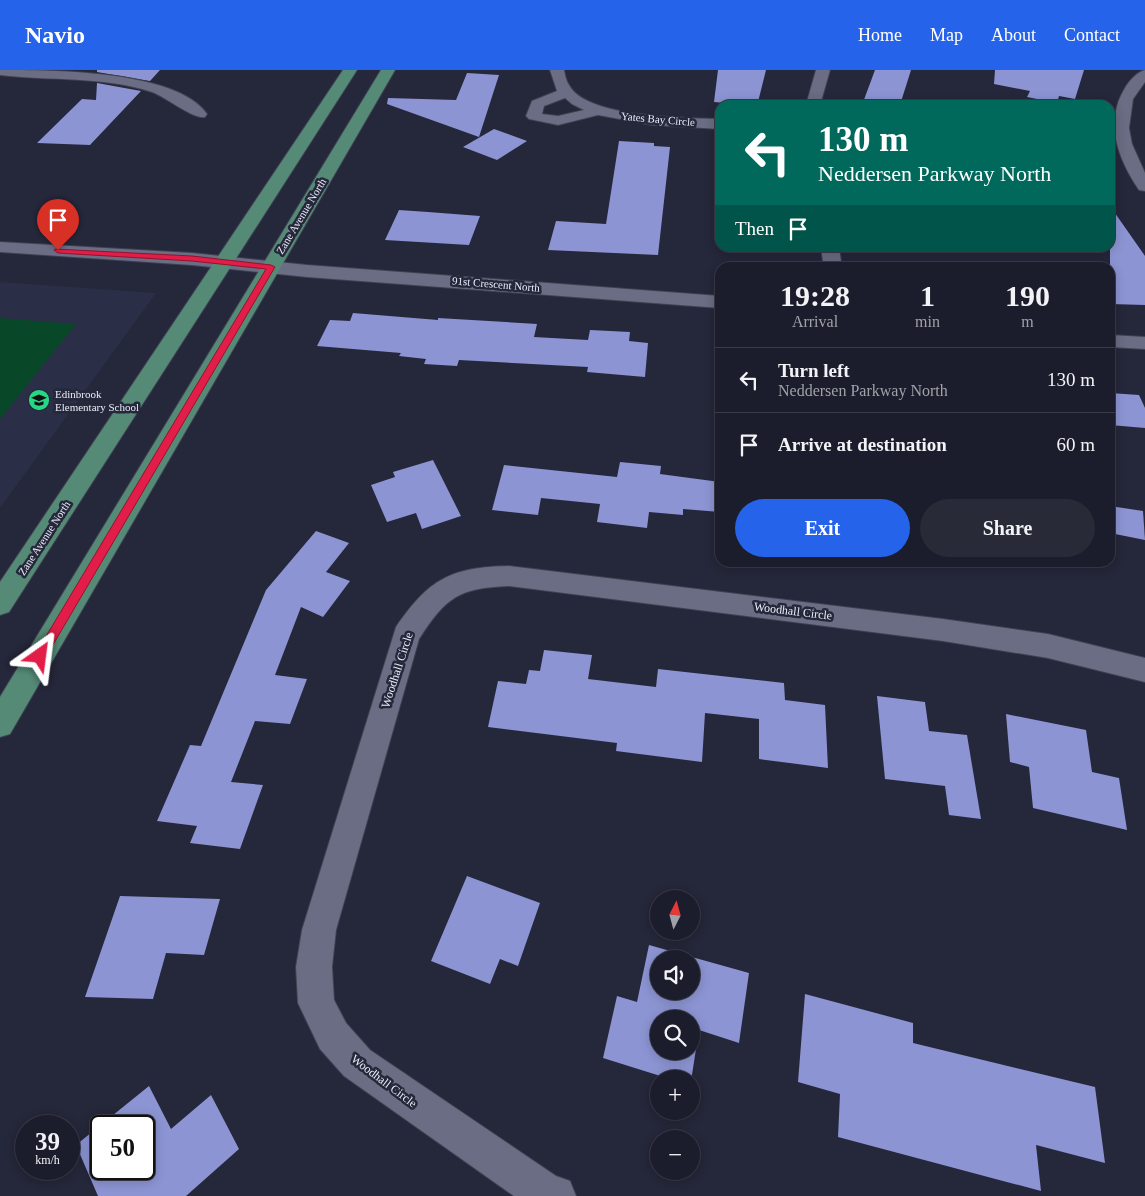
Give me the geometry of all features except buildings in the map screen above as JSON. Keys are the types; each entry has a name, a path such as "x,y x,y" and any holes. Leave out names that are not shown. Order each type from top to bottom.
{"main road":[{"name":"Zane Avenue North","path":"0,604 226,262 350,70"},
{"name":"Zane Avenue North","path":"0,724 388,70"}],"street":[{"path":"557,70 557,79 566,92 537,104 534,116 545,121 568,121 597,110"},
{"path":"814,100 823,70"},
{"path":"0,71 138,84 175,97 200,114"},
{"path":"1145,74 1137,80 1125,99 1121,118 1122,136 1128,156 1145,186"},
{"name":"Yates Bay Circle","path":"566,92 597,110 634,119 715,124"},
{"name":"91st Crescent North","path":"0,247 226,262 715,302"},
{"path":"1115,342 1145,343"},
{"name":"Woodhall Circle","path":"555,1196 544,1192 454,1132 357,1063 333,1036 316,1003 314,966 319,930 406,635 428,603 446,588 476,576 509,576 943,630 1048,646 1145,670"}],"shaded area":[{"name":"Edinbrook Elementary School","path":"0,282 156,293 0,508"}],"green space":[{"path":"0,318 76,324 0,419"}],"place":[{"name":"Edinbrook Elementary School","path":"39,400"}],"route":[{"path":"40,656 271,267 192,259 58,250"}]}
